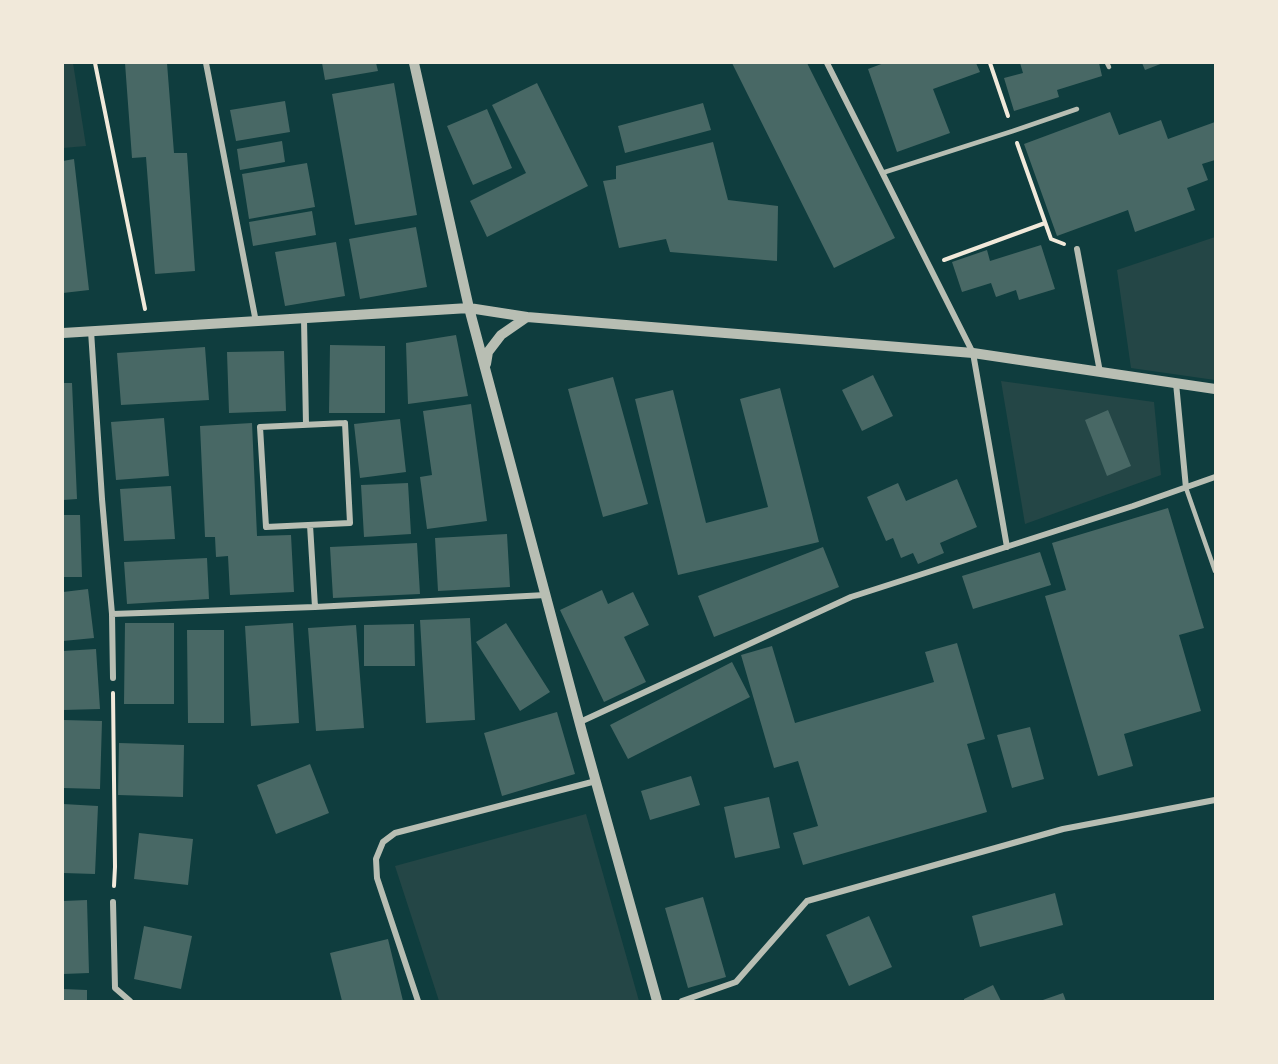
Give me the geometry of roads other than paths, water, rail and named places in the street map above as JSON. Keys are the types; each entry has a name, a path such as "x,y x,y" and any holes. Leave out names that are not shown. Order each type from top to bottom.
{"street":[{"path":"206,63 256,322"},
{"path":"414,63 469,308 657,1001"},
{"path":"827,63 973,353 1007,547"},
{"path":"1077,249 1100,372"},
{"path":"63,333 469,308 527,317 973,353 1215,389"},
{"path":"486,367 488,352 501,335 527,317"},
{"path":"304,319 306,425"},
{"path":"91,331 112,614 113,678"},
{"path":"1176,383 1186,488"},
{"path":"345,423 350,523 266,527 260,427 306,425 345,423"},
{"path":"580,722 851,597 1215,477"},
{"path":"310,525 315,608"},
{"path":"112,614 315,608 546,595"},
{"path":"418,1001 377,879 376,859 383,842 395,833 596,781"},
{"path":"682,1001 736,982 807,901 1063,829 1215,800"},
{"path":"112,902 115,988 130,1001"}],"lane":[{"path":"882,173 1077,109"},
{"path":"1186,488 1215,571"}]}
